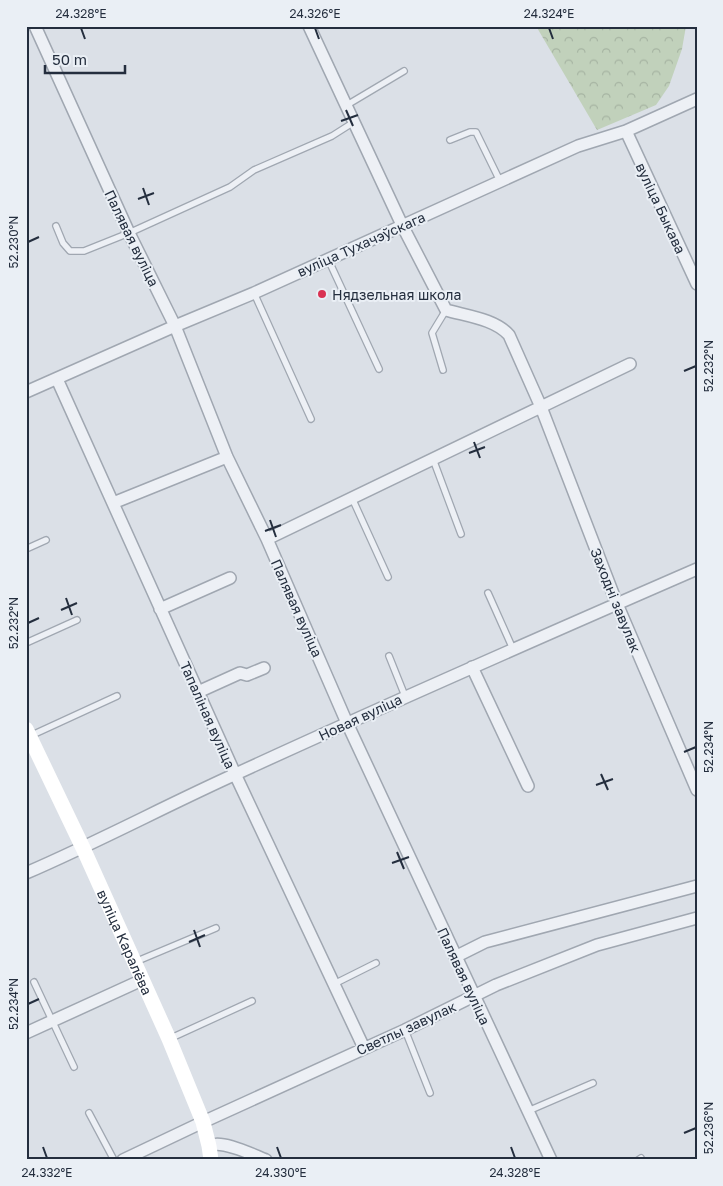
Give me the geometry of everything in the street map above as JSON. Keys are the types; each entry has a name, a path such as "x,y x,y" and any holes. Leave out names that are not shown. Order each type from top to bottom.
{"main road":[{"name":"вуліца Каралёва","path":"28,733 83,848 169,1039 203,1122 210,1153"}],"street":[{"name":"Палявая вуліца","path":"35,26 129,233 175,326 227,457 266,539 347,723 551,1160"},
{"path":"309,26 402,225 446,310"},
{"name":"вуліца Тухачэўскага","path":"26,392 254,293 578,146 626,131 697,99"},
{"name":"вуліца Быкава","path":"626,131 697,284"},
{"name":"Заходні завулак","path":"446,310 488,322 503,328 510,335 541,407 617,604 697,790"},
{"path":"266,539 630,364"},
{"name":"Тапаліная вуліца","path":"57,379 235,774 364,1048"},
{"path":"113,503 227,457"},
{"name":"Новая вуліца","path":"26,873 405,696 697,569"},
{"path":"160,608 230,578"},
{"path":"472,667 528,786"},
{"path":"198,692 240,673 247,675 264,668"},
{"path":"455,957 485,942 697,886"},
{"name":"Светлы завулак","path":"123,1160 404,1030 496,985 597,945 697,918"},
{"path":"26,1034 142,980"},
{"path":"210,1153 215,1143 224,1144 266,1160"}],"lane":[{"path":"347,105 404,72"},
{"path":"56,226 63,243 70,251 84,251 129,233 230,187 254,170 332,136 354,122"},
{"path":"450,140 470,132 476,132 500,181"},
{"path":"328,259 379,369"},
{"path":"254,293 311,419"},
{"path":"443,370 432,333 446,310"},
{"path":"432,459 461,534"},
{"path":"352,498 388,577"},
{"path":"26,549 46,540"},
{"path":"488,593 513,649"},
{"path":"26,643 77,620"},
{"path":"389,656 405,696"},
{"path":"28,733 117,696"},
{"path":"135,962 216,928"},
{"path":"334,984 376,963"},
{"path":"34,982 74,1068"},
{"path":"169,1039 252,1001"},
{"path":"404,1030 430,1093"},
{"path":"528,1111 593,1083"},
{"path":"89,1113 114,1160"}],"green space":[{"path":"536,26 686,26 682,49 669,86 656,105 597,130"}],"place":[{"name":"Нядзельная школа","path":"322,294"}]}
